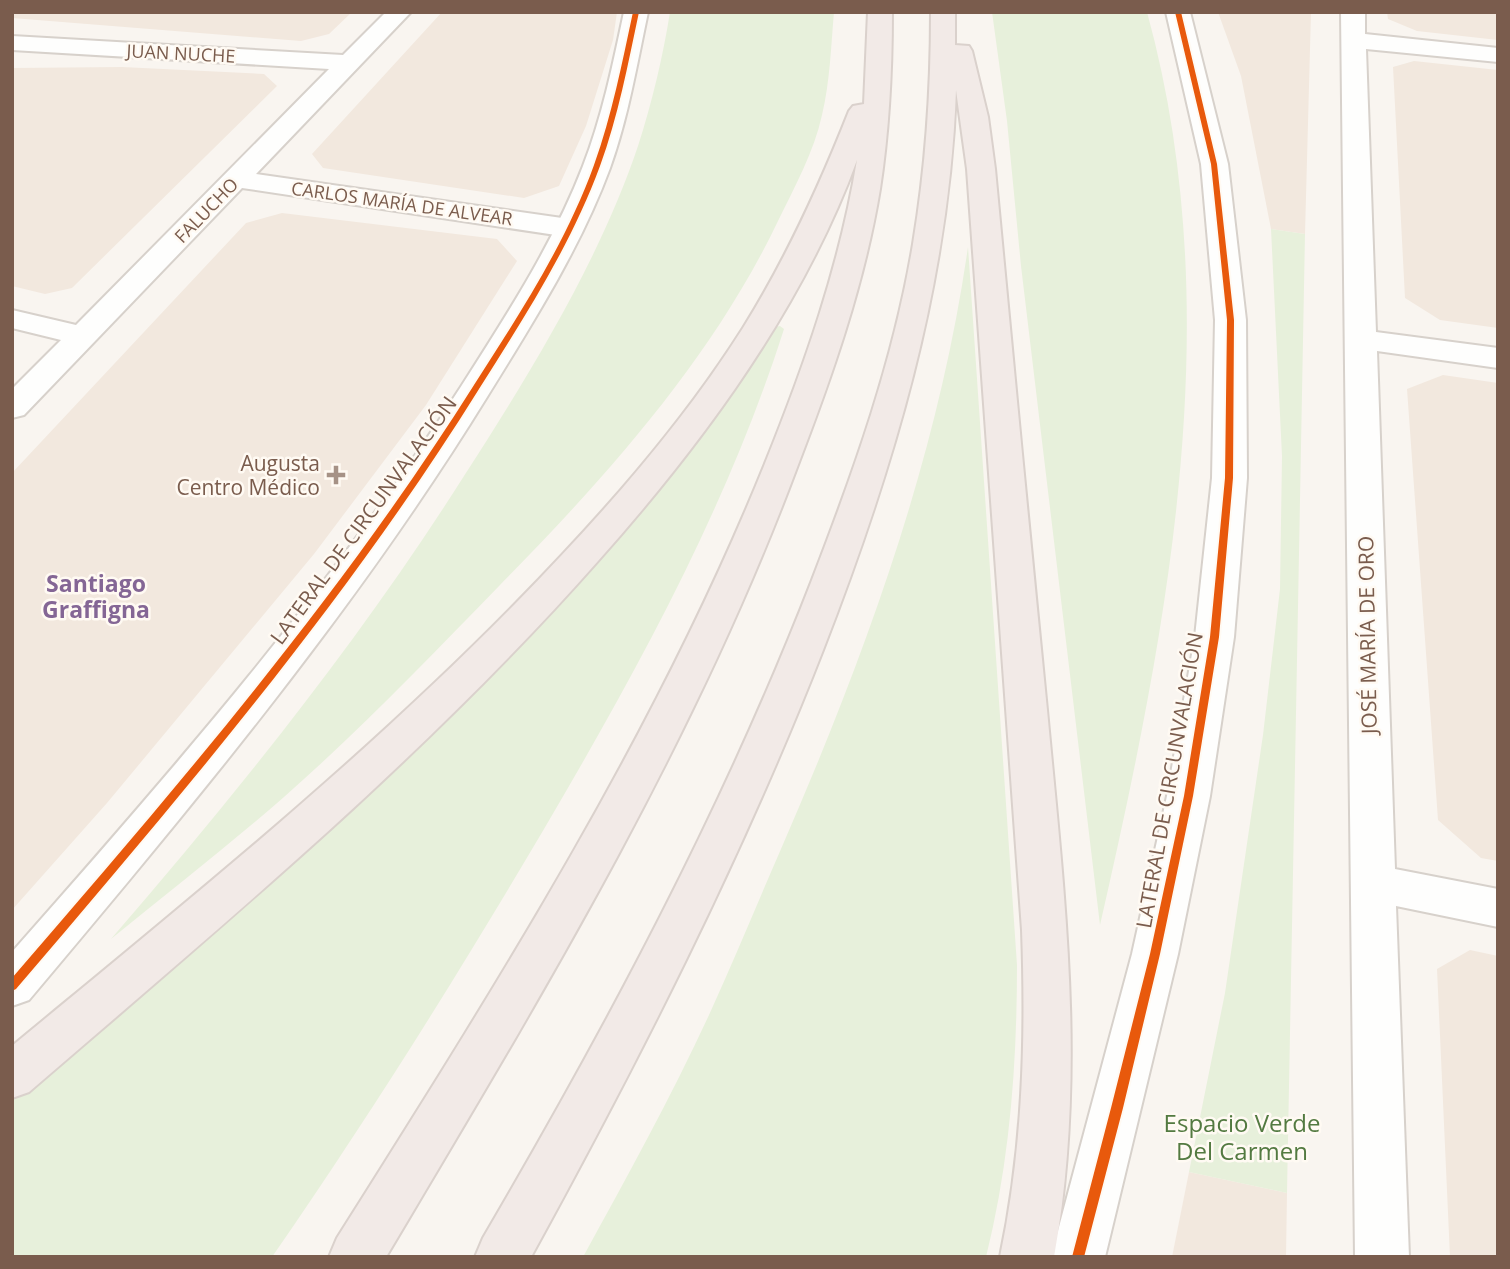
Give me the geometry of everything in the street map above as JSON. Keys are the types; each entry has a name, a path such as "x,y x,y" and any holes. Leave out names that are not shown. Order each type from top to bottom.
{"highway":[{"path":"356,1257 486,1046 582,877 653,746 750,544 805,401 846,271 871,158 880,12"},
{"path":"502,1257 579,1119 697,893 792,681 870,478 910,337 931,237 944,117 943,12"},
{"path":"950,12 975,117 981,169 1045,930 1048,1010 1041,1178 1027,1257"},
{"path":"12,1076 238,886 413,728 528,615 621,514 714,393 759,328 786,282 839,169 879,59"}],"street":[{"name":"FALUCHO","path":"12,408 399,12"},
{"name":"LATERAL DE CIRCUNVALACIÓN","path":"12,986 179,792 331,598 468,404 569,228 596,169 610,128 636,12"},
{"name":"LATERAL DE CIRCUNVALACIÓN","path":"1078,1257 1139,1021 1195,760 1208,678 1231,454 1230,350 1217,180 1199,92 1178,12"},
{"path":"1353,26 1498,55"},
{"name":"JOSÉ MARÍA DE ORO","path":"1353,26 1382,1257"},
{"name":"JUAN NUCHE","path":"12,43 349,63"},
{"name":"CARLOS MARÍA DE ALVEAR","path":"236,179 569,228"},
{"path":"12,319 82,336"},
{"path":"1360,339 1498,358"},
{"path":"1373,883 1498,908"}],"shaded area":[{"path":"12,12 352,12 329,34 301,41 12,18"},
{"path":"442,12 617,12 613,40 586,126 559,186 524,198 323,168 312,154"},
{"path":"1218,12 1311,12 1305,234 1271,229 1241,76"},
{"path":"1387,12 1498,12 1498,40 1417,31 1388,19"},
{"path":"1414,61 1498,70 1498,328 1440,320 1405,298 1393,67"},
{"path":"122,67 264,74 277,86 72,288 45,294 12,286 12,68"},
{"path":"282,213 497,239 517,261 426,405 314,554 107,803 12,910 12,473 246,223"},
{"path":"1443,375 1498,383 1498,861 1481,858 1438,820 1407,389"},
{"path":"1470,950 1498,956 1498,1257 1450,1257 1437,969"},
{"path":"1189,1172 1287,1193 1286,1257 1172,1257"}],"green space":[{"path":"670,12 834,12 827,90 819,129 778,221 722,321 689,368 618,458 540,544 394,693 284,797 111,939 205,828 340,656 424,537 538,357 583,274 622,189 648,113"},
{"path":"992,12 1147,12 1172,126 1184,240 1187,355 1180,470 1167,585 1148,699 1100,925 1021,266 1007,121"},
{"name":"Espacio Verde Del Carmen","path":"1271,229 1305,234 1287,1193 1189,1172 1225,993 1263,735 1280,589 1282,456"},
{"path":"968,247 1017,965 1016,1038 1010,1112 1001,1185 986,1257 583,1257 664,1107 709,1015 841,703 895,554 918,479 955,325"},
{"path":"775,327 784,329 736,459 678,585 613,708 446,992 272,1257 12,1257 12,1100 322,831 422,740 518,646 610,546 696,441"}],"cycle path":[{"path":"12,986 267,682 328,604 442,442 537,288 587,191 609,128 636,12"},
{"path":"1078,1257 1155,954 1188,796 1214,637 1229,478 1230,320 1214,164 1178,12"}],"place":[{"name":"Augusta Centro Médico","path":"336,475"}],"district":[{"name":"Santiago Graffigna","path":"96,596"}]}
